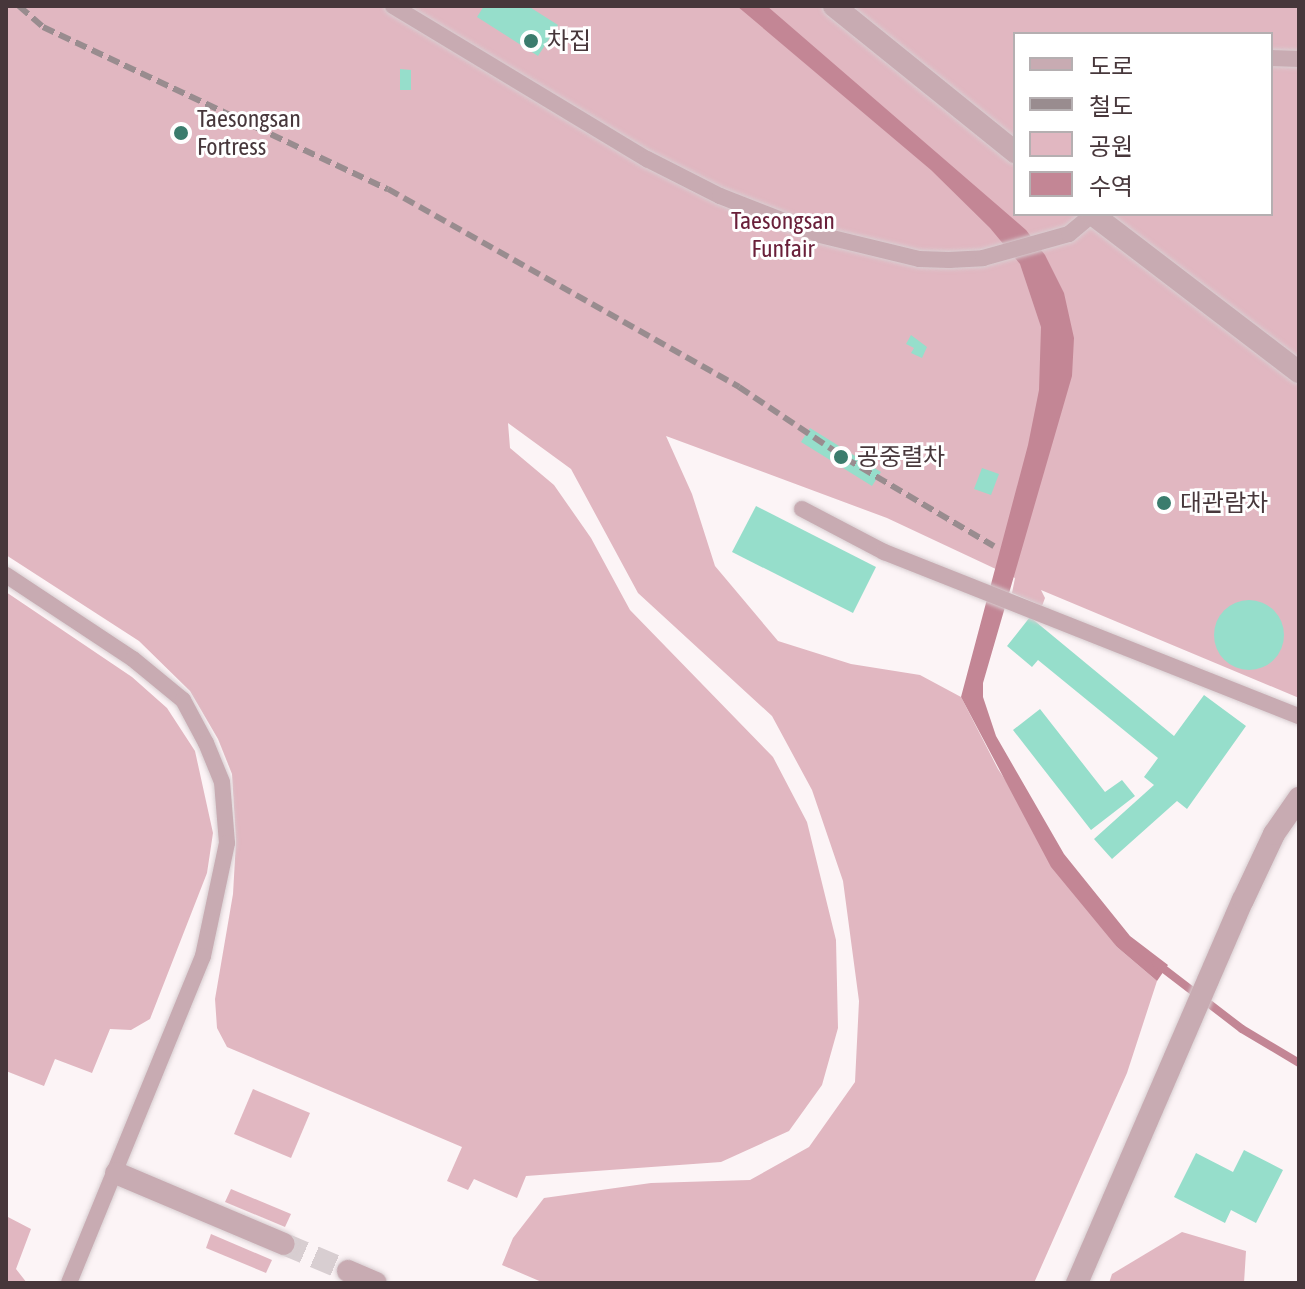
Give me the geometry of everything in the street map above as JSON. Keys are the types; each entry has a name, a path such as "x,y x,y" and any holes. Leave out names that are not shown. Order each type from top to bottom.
{"street":[{"path":"834,6 1013,150"},
{"path":"1096,216 1299,371"},
{"path":"1077,1283 1230,929 1274,834 1299,798"},
{"path":"116,1173 284,1244"},
{"path":"348,1271 376,1283"}],"lane":[{"path":"393,6 554,106 720,196 820,235 919,259 972,259 1069,234 1091,216"},
{"path":"1273,58 1299,59"},
{"path":"802,509 884,552 1299,716"},
{"path":"6,575 133,659 183,700 222,782 227,843 203,956 69,1283"}],"green space":[{"name":"Taesongsan Funfair","path":"6,6 1299,6 1299,698 1041,590 1045,598 1042,606 1012,593 1015,578 887,518 666,436 692,494 715,566 778,641 851,664 920,675 961,697 998,769 1117,947 1157,981 1127,1073 1034,1283 544,1283 502,1265 513,1238 544,1198 651,1183 750,1180 809,1147 855,1082 859,1001 843,881 812,790 772,716 638,593 571,469 508,423 510,448 554,485 591,538 630,610 773,757 807,822 836,940 838,1028 822,1085 789,1131 721,1162 526,1176 517,1198 474,1179 468,1190 447,1181 462,1147 227,1047 217,1028 215,999 233,894 236,841 232,774 218,739 190,691 139,641 6,555"},
{"path":"6,592 132,677 167,708 195,751 213,833 207,873 150,1019 131,1030 110,1029 92,1073 55,1059 44,1086 6,1071"},
{"path":"253,1089 310,1113 291,1158 234,1134"},
{"path":"231,1189 291,1214 285,1227 225,1202"},
{"path":"6,1216 31,1229 16,1269 27,1283 6,1283"},
{"path":"1182,1232 1246,1251 1244,1283 1109,1283 1112,1274"},
{"path":"211,1234 272,1260 266,1273 206,1248"}],"water":[{"path":"737,6 767,6 1026,230 1045,255 1064,293 1074,338 1072,376 983,683 983,697 996,736 1064,854 1130,936 1168,965 1157,981 1117,947 1051,867 961,697 1028,445 1039,390 1041,327 1020,264 990,228 931,170"}],"building":[{"name":"차집","path":"484,6 528,6 558,25 538,56 477,17"},
{"path":"400,69 411,70 411,90 400,90"},
{"path":"911,335 927,347 922,358 911,353 914,348 906,344"},
{"name":"공중렬차","path":"810,428 881,472 872,486 801,442"},
{"path":"982,468 999,474 991,495 974,489"},
{"path":"756,506 876,567 853,613 732,552"},
{"path":"1249,600 1274,610 1284,635 1274,660 1249,670 1224,660 1214,635 1224,610"},
{"path":"1030,617 1174,736 1204,695 1246,726 1187,809 1177,801 1112,859 1094,839 1154,785 1144,777 1158,758 1038,660 1032,667 1007,646"},
{"path":"1040,709 1105,792 1122,780 1135,796 1091,830 1013,730"},
{"path":"1244,1150 1283,1170 1256,1223 1231,1210 1225,1223 1174,1197 1196,1153 1233,1172"}],"waterway":[{"path":"1156,963 1242,1029 1299,1063"}],"tunnel":[{"path":"284,1244 348,1271"}],"railway":[{"path":"19,6 43,27 388,189 739,387 845,458 994,546"}],"place":[{"name":"차집","path":"531,41"},
{"name":"Taesongsan Fortress","path":"181,133"},
{"name":"공중렬차","path":"841,457"},
{"name":"대관람차","path":"1164,503"}]}
